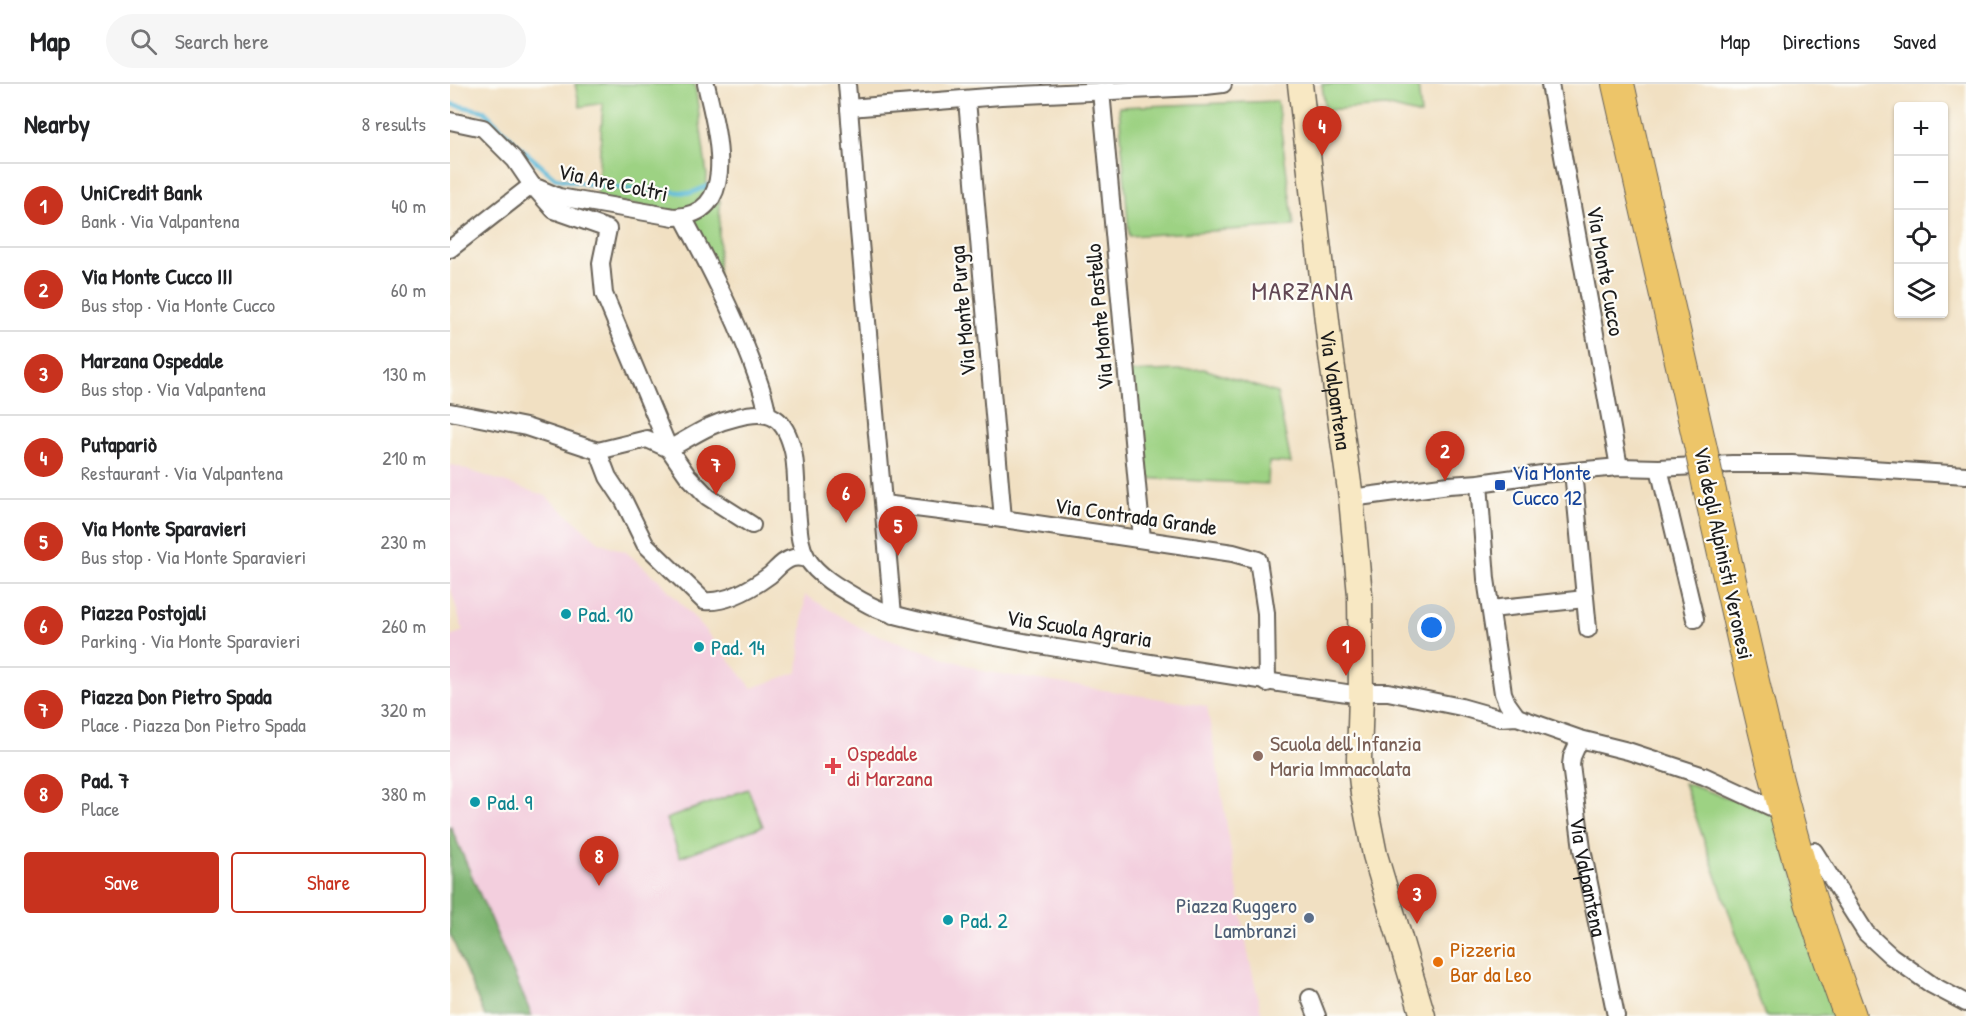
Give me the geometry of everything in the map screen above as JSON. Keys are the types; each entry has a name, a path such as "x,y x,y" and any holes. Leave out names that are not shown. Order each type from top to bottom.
{"highway":[{"name":"Via degli Alpinisti Veronesi","path":"1618,84 1753,684 1815,913 1850,1016"}],"street":[{"path":"683,217 704,209 718,187 720,147 706,84"},
{"path":"847,84 893,615"},
{"path":"849,108 967,100 1001,90 1101,91 1223,84"},
{"name":"Via Valpantena","path":"1300,84 1330,347 1351,498 1360,596 1359,759 1363,794 1375,855 1421,1013"},
{"name":"Via Monte Cucco","path":"1550,84 1619,467"},
{"name":"Via Monte Pastello","path":"1101,91 1142,539"},
{"name":"Via Monte Purga","path":"967,100 1003,519"},
{"path":"450,122 483,128 515,160 532,185 554,210 608,229 601,263 604,294 669,449 687,475 708,496 752,525"},
{"name":"Via Are Coltri","path":"455,245 532,185 560,197 656,215 683,217 733,315 763,394 767,413"},
{"path":"450,412 526,427 598,451 646,439 669,449"},
{"path":"598,451 608,477 624,501 645,544 704,601 714,602 738,594 770,575 784,562 793,558 807,559 800,542 793,453 783,425 776,418 767,413 743,415 720,421 701,429 669,449"},
{"path":"1351,498 1542,474 1619,467 1792,464 1966,475"},
{"path":"1659,468 1695,619"},
{"path":"1573,471 1588,629"},
{"path":"1479,483 1486,579 1503,693 1517,717"},
{"name":"Via Contrada Grande","path":"884,504 1142,539 1233,553 1258,560 1266,613 1267,682"},
{"name":"Via Scuola Agraria","path":"807,559 834,584 863,602 893,615 994,638 1361,695"},
{"path":"1491,609 1585,599"},
{"path":"1361,695 1388,692 1461,707 1500,718 1517,717 1580,739 1628,751 1704,776 1773,808"},
{"name":"Via Valpantena","path":"1580,739 1572,757 1572,776 1582,849 1616,1016"},
{"path":"1814,851 1866,933 1891,956 1932,985 1966,1003"},
{"path":"1310,998 1317,1016"}],"shaded area":[{"name":"Ospedale di Marzana","path":"453,465 546,496 599,542 626,552 659,580 700,624 752,688 798,672 805,595 866,631 987,672 1207,706 1248,953 1262,1016 531,1016 450,825 450,636 463,631 450,587 450,466"}],"green space":[{"path":"575,84 695,84 707,176 706,192 684,214 597,197 603,103 580,107"},
{"path":"1322,84 1418,84 1421,115 1386,106 1325,110"},
{"path":"1277,101 1294,226 1129,236 1119,107"},
{"path":"720,200 718,274 688,221 704,213"},
{"path":"1204,369 1277,393 1291,463 1269,462 1268,484 1140,478 1128,372"},
{"path":"1684,783 1774,815 1841,1016 1765,1016"},
{"path":"748,789 763,826 680,857 666,819"},
{"path":"450,825 532,1016 485,1016 450,934"}],"waterway":[{"path":"450,104 484,111 555,178 598,186 691,193 710,185"}],"place":[{"name":"Putapariò","path":"1322,156"},
{"name":"Via Monte Cucco III","path":"1445,481"},
{"name":"Via Monte Cucco 12","path":"1500,485"},
{"name":"Piazza Don Pietro Spada","path":"716,495"},
{"name":"Piazza Postojali","path":"846,523"},
{"name":"Via Monte Sparavieri","path":"898,556"},
{"name":"Pad. 10","path":"566,614"},
{"name":"Pad. 14","path":"699,647"},
{"name":"UniCredit Bank","path":"1346,676"},
{"name":"Scuola dell'Infanzia Maria Immacolata","path":"1258,756"},
{"name":"Ospedale di Marzana","path":"833,766"},
{"name":"Pad. 9","path":"475,802"},
{"name":"Pad. 7","path":"599,886"},
{"name":"Piazza Ruggero Lambranzi","path":"1309,918"},
{"name":"Pad. 2","path":"948,920"},
{"name":"Marzana Ospedale","path":"1417,924"},
{"name":"Pizzeria Bar da Leo","path":"1438,962"}],"district":[{"name":"MARZANA","path":"1303,291"}]}
